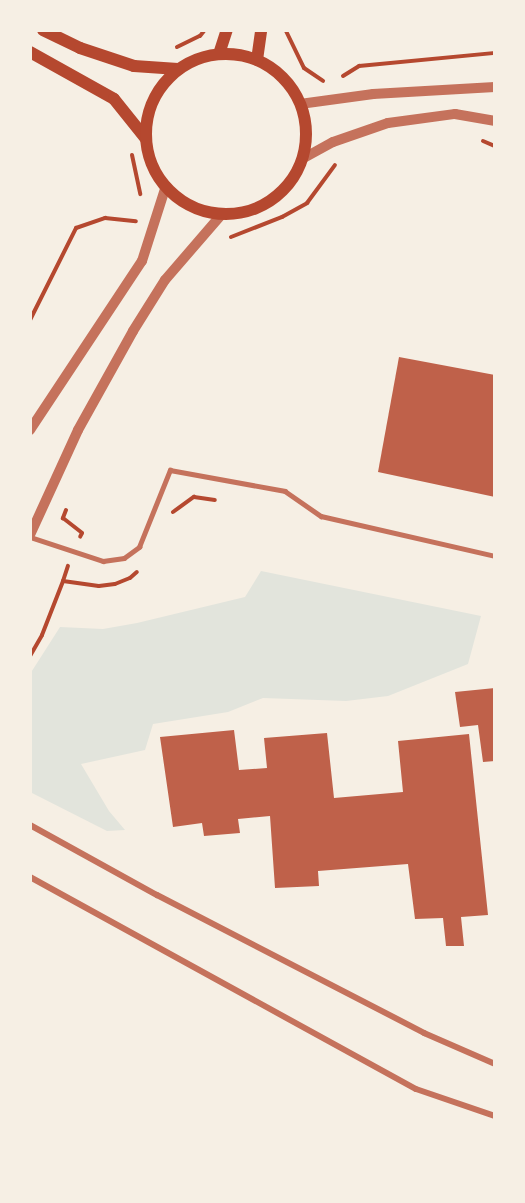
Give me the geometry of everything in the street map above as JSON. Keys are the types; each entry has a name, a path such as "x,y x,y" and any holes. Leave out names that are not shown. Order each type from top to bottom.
{"main road":[{"path":"43,30 80,48 134,66 178,69"},
{"path":"219,54 227,30"},
{"path":"257,60 261,30"},
{"path":"30,52 114,99 146,139"},
{"path":"219,54 238,54 257,60 275,70 290,85 300,104 305,122 302,159 292,178 270,200 242,212 222,214 201,210 182,200 166,186 152,164 146,139 148,112 160,88 178,69 197,59 219,54"}],"street":[{"path":"300,104 330,98 495,87"},
{"path":"302,159 333,142 388,123 455,114 495,121"},
{"path":"30,430 142,261 166,186"},
{"path":"30,536 78,430 149,305 191,246 222,214"},
{"path":"30,825 157,895 424,1033 495,1064"},
{"path":"30,877 416,1089 495,1116"}],"lane":[{"path":"30,536 103,561 124,558 139,547 170,470 285,491 321,516 495,556"}],"path":[{"path":"171,48 190,41 204,30"},
{"path":"286,31 304,68 330,85"},
{"path":"330,85 359,66 495,53"},
{"path":"330,85 330,98"},
{"path":"227,239 282,217 307,203 335,165 333,142"},
{"path":"130,151 135,159 141,185 140,203"},
{"path":"30,320 76,228 105,218 140,222 140,212"},
{"path":"53,484 71,496 63,518 81,533 63,580"}],"shaded area":[{"path":"261,571 481,616 468,664 388,696 346,701 263,698 228,712 153,724 145,750 81,764 109,811 125,830 107,831 30,792 30,674 60,627 103,629 245,597"}],"building":[{"path":"399,357 495,375 495,497 378,472"},
{"path":"495,688 495,761 483,762 478,725 460,727 455,692"},
{"path":"234,730 239,770 267,768 264,738 327,733 334,798 403,792 398,741 469,734 488,915 461,917 464,946 446,946 443,918 415,919 408,864 318,871 319,886 275,888 270,816 238,819 240,833 204,836 202,823 173,827 160,737"}]}
